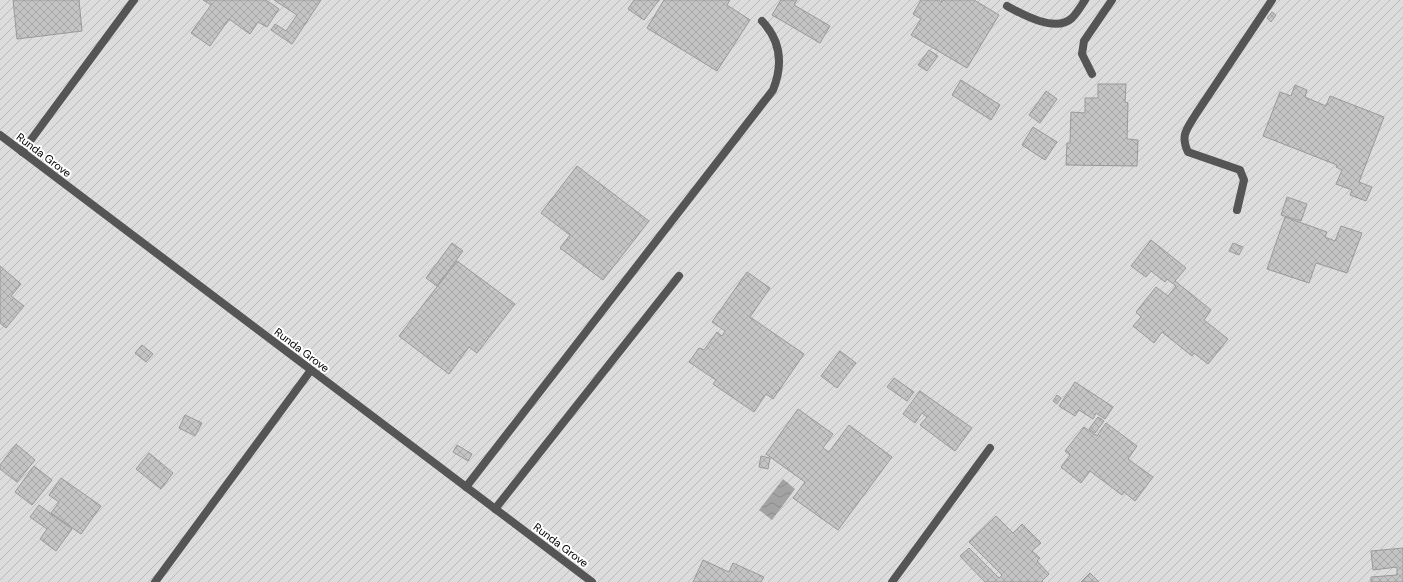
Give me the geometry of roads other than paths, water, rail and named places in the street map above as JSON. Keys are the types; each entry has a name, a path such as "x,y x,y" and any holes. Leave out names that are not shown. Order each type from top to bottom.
{"street":[{"path":"22,152 134,0"},
{"path":"1007,6 1032,19 1059,24 1071,19 1085,0"},
{"path":"1092,74 1082,54 1084,41 1112,0"},
{"path":"1237,210 1244,180 1240,170 1188,152 1183,141 1186,131 1196,114 1272,0"},
{"path":"466,487 773,90 778,77 780,64 778,45 771,31 762,21"},
{"name":"Runda Grove","path":"0,135 592,582"},
{"path":"496,509 679,276"},
{"path":"155,582 311,370"},
{"path":"892,582 990,448"}],"water":[{"path":"783,479 795,489 772,520 759,510"}]}
